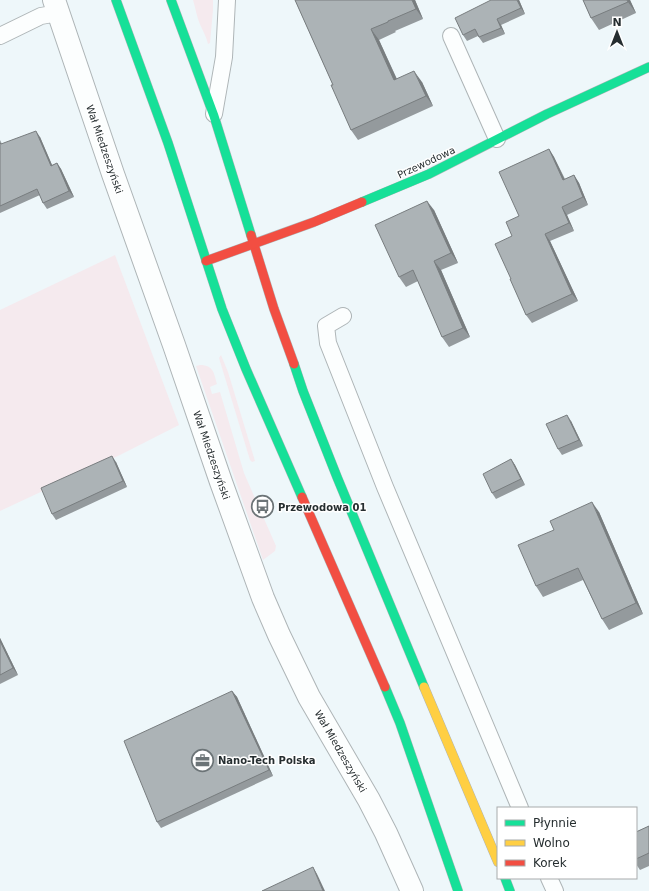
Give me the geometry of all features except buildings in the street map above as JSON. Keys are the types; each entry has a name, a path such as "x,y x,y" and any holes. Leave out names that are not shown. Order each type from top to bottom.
{"main road":[{"path":"116,0 170,149 222,309 400,723 458,891"},
{"path":"172,0 214,116 274,309 291,358 379,579 497,860"},
{"name":"Przewodowa","path":"206,261 314,222 394,189 436,170 547,114 649,67"},
{"path":"505,879 510,891"}],"street":[{"name":"Wał Miedzeszyński","path":"56,7 113,174 263,598 309,697 370,800 412,891"}],"lane":[{"path":"214,116 224,57 227,0"},
{"path":"0,36 56,7"},
{"path":"451,36 496,139"},
{"path":"343,316 326,326 328,343 385,487 520,807"},
{"path":"549,879 555,891"}],"shaded area":[{"path":"193,0 213,0 210,43 208,44 198,19"},
{"path":"115,255 179,425 120,455 0,511 0,310"},
{"path":"221,355 228,372 255,461 252,462 250,460 219,358"},
{"path":"205,365 213,371 217,384 210,387 212,394 220,392 244,473 276,546 275,551 263,560 196,366"}],"traffic: fast":[{"path":"116,0 168,143 222,309 246,369 302,497"},
{"path":"171,0 214,116 251,235"},
{"path":"362,202 429,174 547,114 649,67"},
{"path":"294,364 337,477 424,687"},
{"path":"385,687 400,723 458,891"},
{"path":"505,879 510,891"}],"traffic: slow":[{"path":"424,687 497,860"}],"traffic: jam":[{"path":"206,261 314,222 362,202"},
{"path":"251,235 274,309 294,364"},
{"path":"302,497 385,687"}],"place":[{"name":"Przewodowa 01","path":"263,507"},
{"name":"Nano-Tech Polska","path":"203,760"}]}
